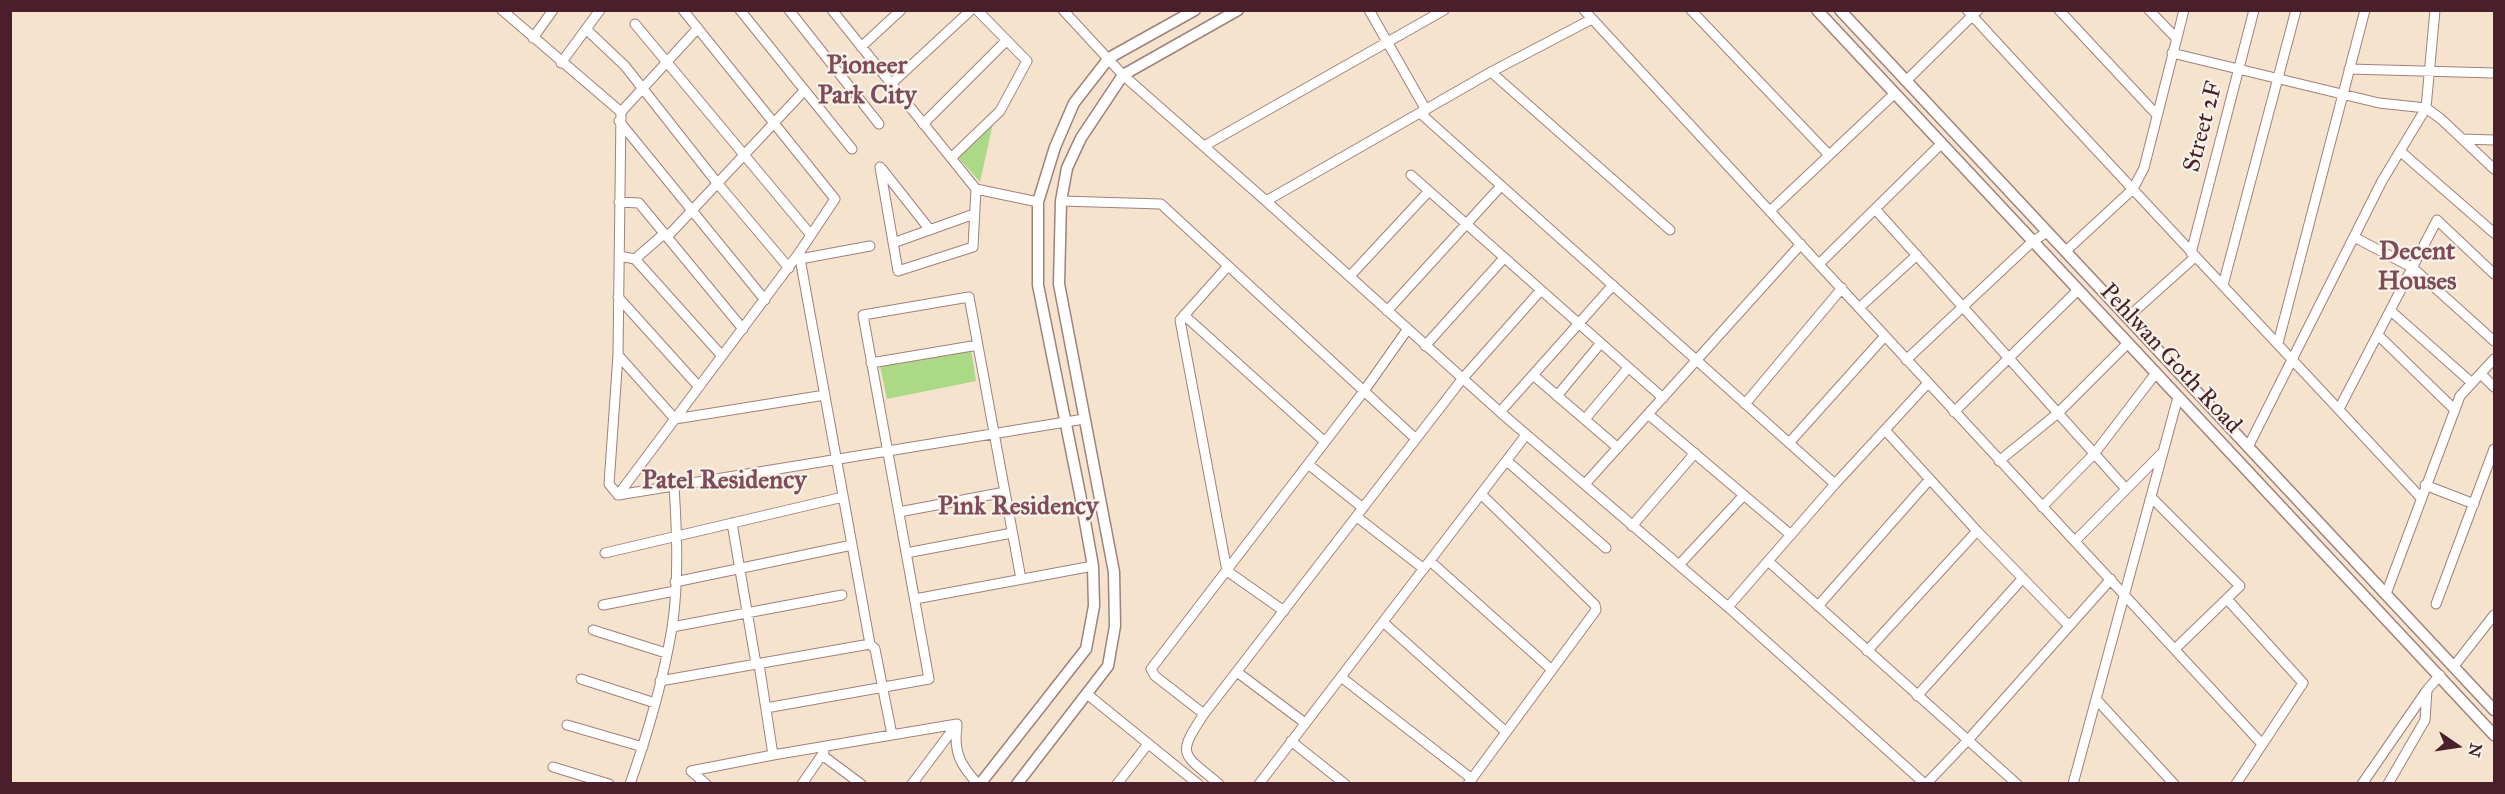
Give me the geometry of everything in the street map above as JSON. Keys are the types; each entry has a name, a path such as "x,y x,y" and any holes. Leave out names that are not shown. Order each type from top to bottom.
{"main road":[{"path":"979,783 1086,649 1094,606 1093,566 1038,285 1038,202 1055,147 1074,103 1109,58 1176,15 1195,10"},
{"path":"1022,782 1108,666 1115,626 1114,572 1059,284 1061,201 1067,168 1081,138 1123,75 1238,10"},
{"name":"Pehlwan Goth Road","path":"1817,10 2494,735"},
{"name":"Pehlwan Goth Road","path":"1840,10 2047,232 2067,250 2127,318 2494,710"}],"street":[{"path":"533,38 553,10"},
{"path":"561,63 600,10"},
{"path":"618,495 800,256 835,199 683,10"},
{"path":"740,10 852,149"},
{"path":"789,10 879,124"},
{"path":"831,10 976,189 1038,202"},
{"path":"861,47 900,10"},
{"path":"891,84 971,10"},
{"path":"951,158 1000,111 1027,61 977,10"},
{"path":"1063,10 1123,75 1350,276 1407,330 1728,608 1925,783 1968,740 2111,579"},
{"path":"1369,10 1388,42 1423,112 1501,186 1835,484"},
{"path":"1204,146 1444,10"},
{"path":"1584,10 1820,263 1999,461 2125,593 2262,744"},
{"path":"1691,10 1829,155"},
{"path":"2059,10 2157,116"},
{"path":"2149,10 2176,38"},
{"path":"2067,250 2133,189 2145,168 2184,10"},
{"name":"Street 2F","path":"2193,255 2254,10"},
{"path":"2223,285 2296,10"},
{"path":"2278,343 2365,10"},
{"path":"2248,447 2354,237 2426,108 2435,10"},
{"path":"507,12 620,117 692,211 765,300"},
{"path":"1906,81 1972,12 2193,255 2421,498"},
{"path":"1266,201 1491,72 1592,19"},
{"path":"635,24 811,235"},
{"path":"618,495 609,484 618,355 620,117 698,28"},
{"path":"586,30 625,66 717,184 789,268"},
{"path":"923,123 1006,40"},
{"path":"2172,53 2379,103 2426,108 2494,169"},
{"path":"2349,69 2494,73"},
{"path":"1491,72 1670,230"},
{"path":"635,259 692,211 804,91"},
{"path":"1770,211 1894,94"},
{"path":"2463,140 2494,140"},
{"path":"1820,263 1941,144"},
{"path":"2400,151 2494,233"},
{"path":"930,230 880,167 898,271 973,247 976,189"},
{"path":"1411,175 1663,398"},
{"path":"1387,311 1501,186"},
{"path":"1350,276 1429,191"},
{"path":"619,201 639,203 743,330"},
{"path":"1061,201 1161,204 1416,439"},
{"path":"1876,210 2126,489"},
{"path":"894,243 974,214"},
{"path":"2339,410 2437,220 2494,274"},
{"path":"1906,360 2032,242 2047,232"},
{"path":"2354,237 2413,268 2494,341"},
{"path":"1585,484 1801,244"},
{"path":"800,256 870,246"},
{"path":"1859,308 1917,255"},
{"path":"2127,318 2193,255"},
{"path":"619,256 635,259 722,356"},
{"path":"800,256 870,644 875,649 892,735"},
{"path":"1425,346 1504,258"},
{"path":"1228,266 1180,320 1227,570 1284,611"},
{"path":"1500,412 1613,285"},
{"path":"1745,404 1842,288"},
{"path":"1219,783 1188,758 1185,751 1186,740 1463,378 1541,290"},
{"path":"1954,412 2078,290"},
{"path":"618,297 699,387"},
{"path":"766,708 929,679 863,315 969,297 1021,579"},
{"path":"2391,311 2472,383"},
{"path":"1184,315 1325,442"},
{"path":"1204,714 1155,676 1151,669 1364,391 1407,330"},
{"path":"2378,335 2455,410"},
{"path":"1789,443 1885,336"},
{"path":"1999,461 2058,413 2128,343"},
{"path":"1557,396 1600,344"},
{"path":"871,363 978,345"},
{"path":"618,355 675,419"},
{"path":"2386,594 2460,396 2494,359"},
{"path":"1585,419 1628,368"},
{"path":"2042,507 2094,454 2156,374"},
{"path":"2481,374 2494,387"},
{"path":"1533,375 1618,448"},
{"path":"1728,608 1835,484 1928,383"},
{"path":"675,419 825,395"},
{"path":"2073,783 2178,397"},
{"path":"1648,414 1791,535"},
{"path":"618,495 1084,419"},
{"path":"1885,430 1977,531 2069,626"},
{"path":"1259,783 1526,435"},
{"path":"2436,604 2494,449"},
{"path":"2075,541 2163,452"},
{"path":"1632,526 1695,453"},
{"path":"1507,461 1606,548"},
{"path":"1308,464 1363,508"},
{"path":"1818,606 1930,479"},
{"path":"2425,485 2474,504"},
{"path":"630,783 656,703 672,627 677,536 674,486"},
{"path":"899,512 1005,492"},
{"path":"1341,677 1470,781 1596,610 1595,605 1481,494"},
{"path":"1679,566 1744,495"},
{"path":"605,554 843,496"},
{"path":"2151,497 2240,586 2175,649"},
{"path":"1357,517 1427,565 1552,670"},
{"path":"732,523 773,755"},
{"path":"1867,651 1977,531"},
{"path":"906,553 1012,533"},
{"path":"603,605 740,570 852,545"},
{"path":"1768,561 2017,783"},
{"path":"915,599 1093,566"},
{"path":"1917,696 2023,578"},
{"path":"672,627 842,596"},
{"path":"2227,599 2303,683 2236,783"},
{"path":"2454,666 2494,615"},
{"path":"1383,622 1505,731"},
{"path":"593,630 666,653"},
{"path":"660,681 870,644"},
{"path":"1237,672 1305,723"},
{"path":"2362,783 2440,675"},
{"path":"580,679 656,703"},
{"path":"2388,783 2425,720 2427,690"},
{"path":"1087,694 1198,783"},
{"path":"2096,699 2174,783"},
{"path":"957,724 954,741 958,758 964,770 979,783"},
{"path":"706,783 691,770 957,724"},
{"path":"912,783 957,724"},
{"path":"567,725 643,747"},
{"path":"1291,741 1345,783"},
{"path":"1117,783 1148,744"},
{"path":"802,783 829,745"},
{"path":"822,755 861,783"},
{"path":"553,767 609,783"}],"green space":[{"path":"993,123 980,182 957,156"},
{"path":"970,342 976,381 887,399 879,361"}],"district":[{"name":"Pioneer Park City","path":"867,82"},
{"name":"Decent Houses","path":"2417,268"},
{"name":"Patel Residency","path":"724,482"},
{"name":"Pink Residency","path":"1018,508"}]}
